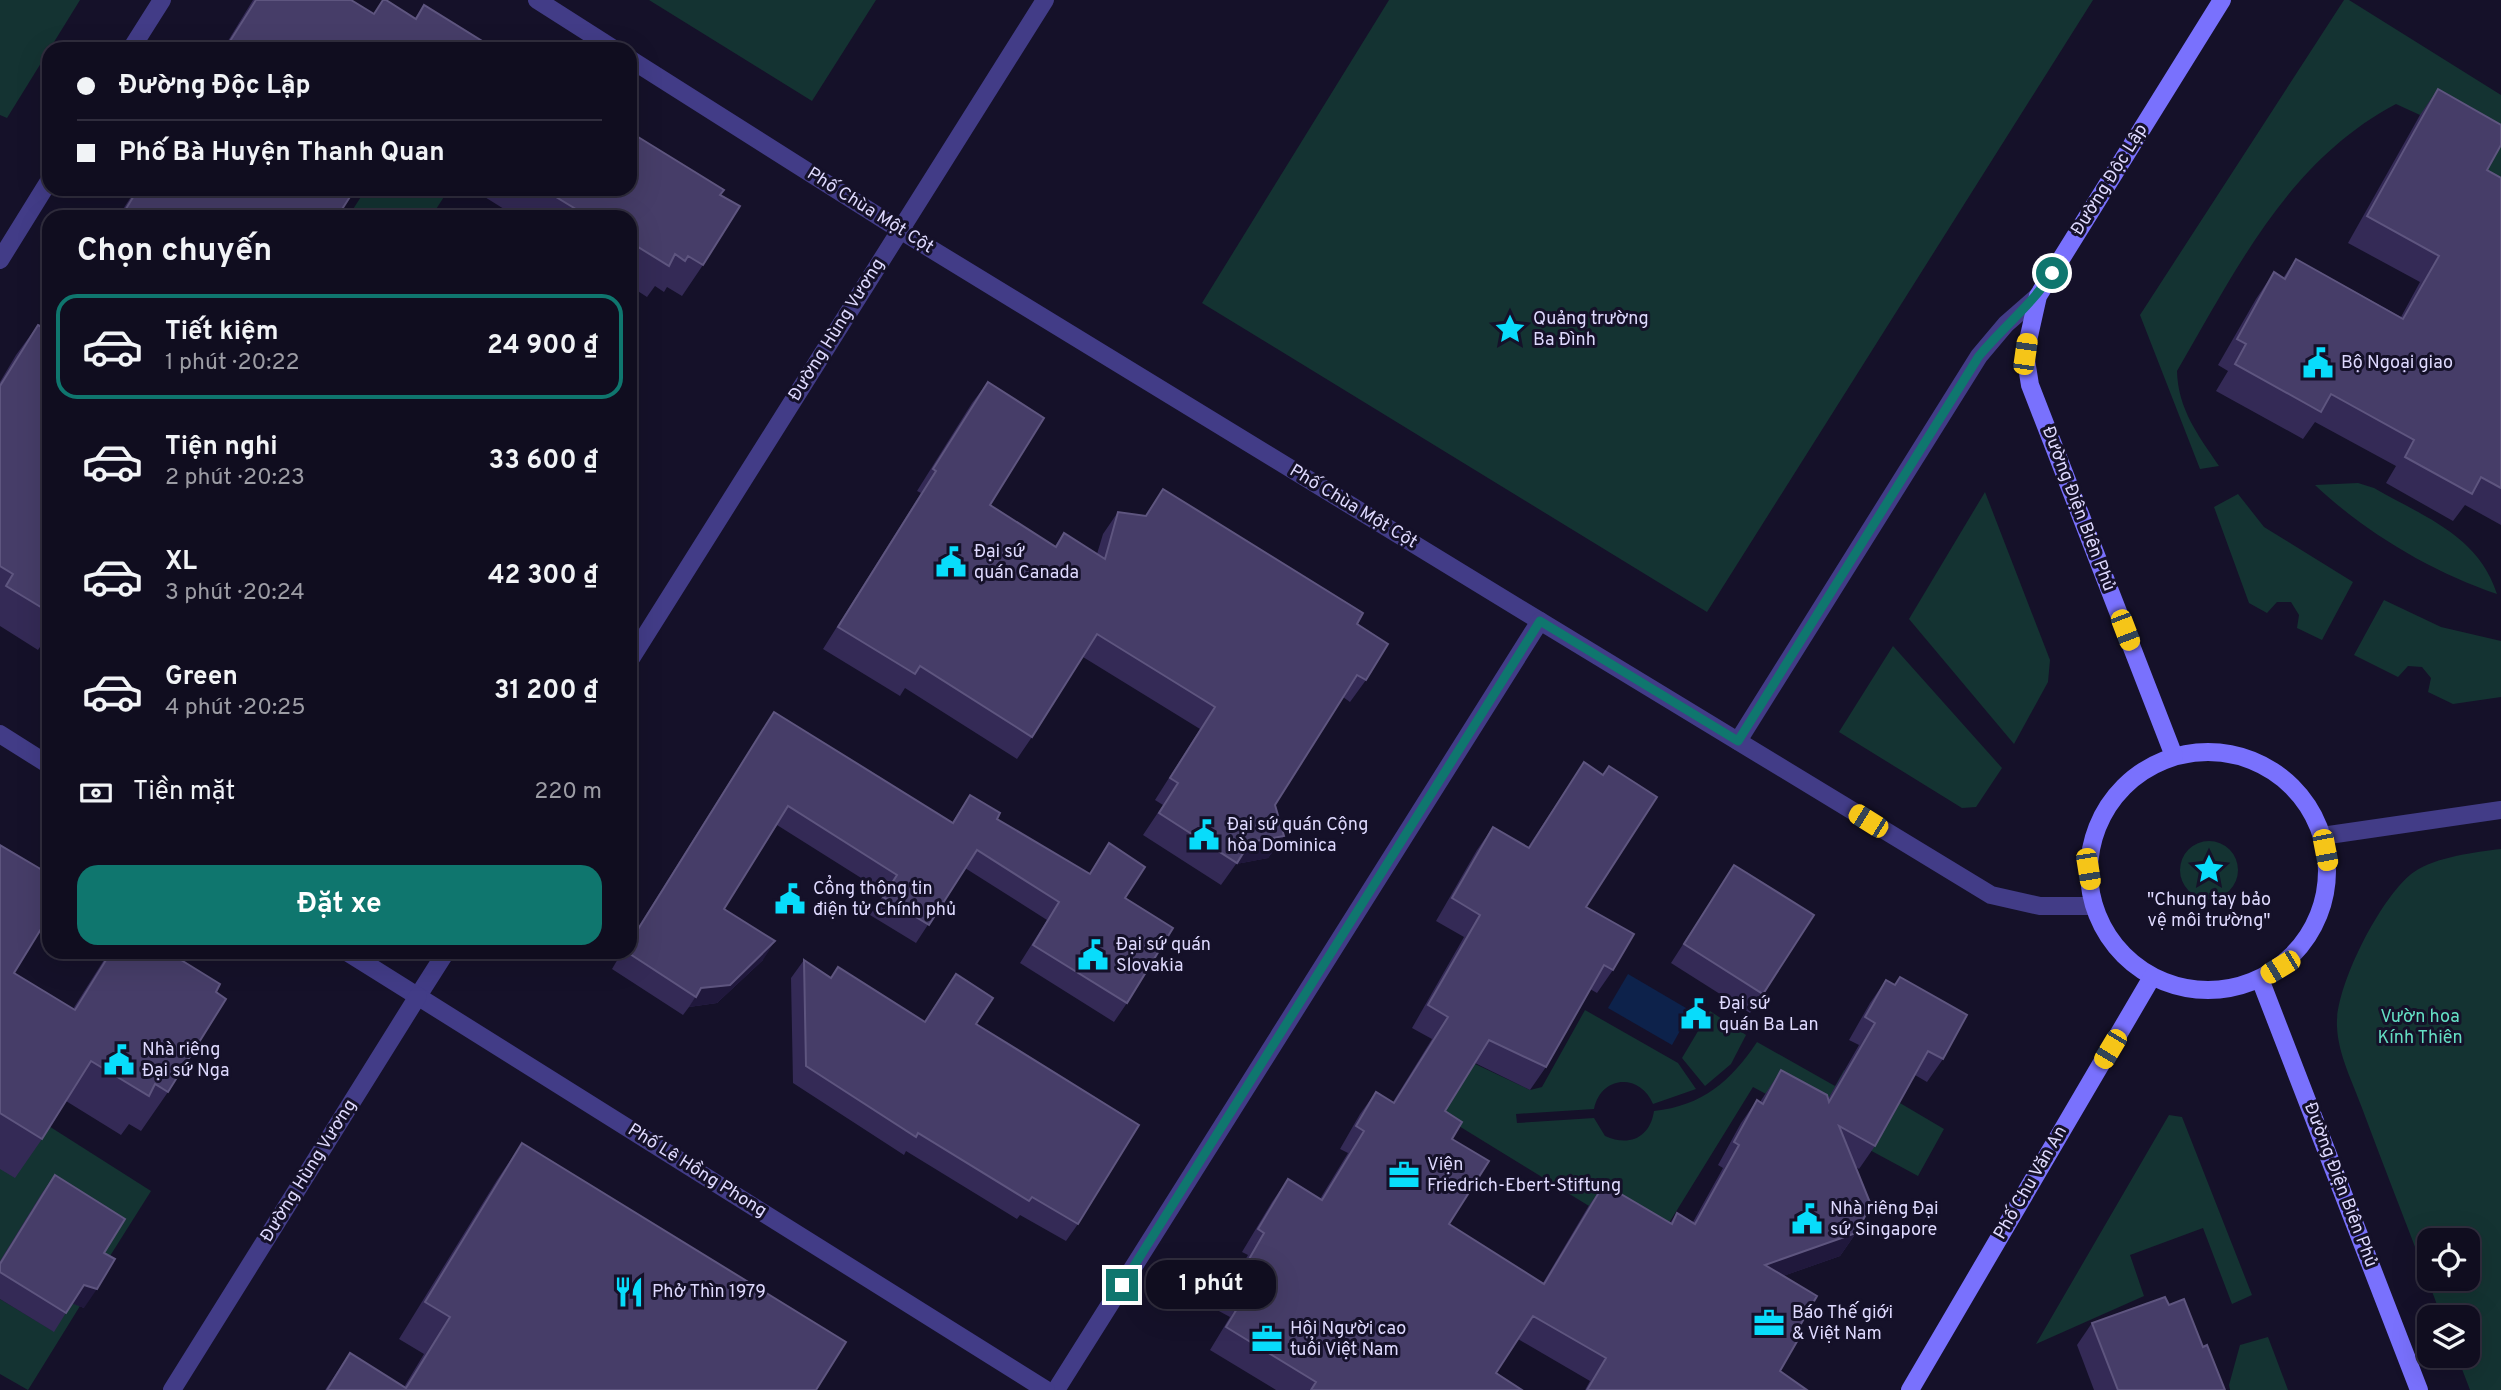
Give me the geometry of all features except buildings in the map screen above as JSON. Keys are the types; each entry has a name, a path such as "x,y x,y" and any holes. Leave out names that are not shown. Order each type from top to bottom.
{"main road":[{"name":"Đường Độc Lập","path":"2038,296 2222,0"},
{"name":"Đường Điện Biên Phủ","path":"2038,296 2025,354 2030,386 2174,756"},
{"path":"2210,751 2248,758 2280,776 2306,802 2322,836 2328,864 2326,893 2318,920 2297,952 2260,979 2223,989 2186,988 2152,977 2125,958 2106,934 2094,906 2088,869 2094,832 2112,799 2139,773 2174,756 2210,751"},
{"name":"Phố Chu Văn An","path":"1910,1390 2152,977"},
{"name":"Đường Điện Biên Phủ","path":"2260,979 2419,1390"}],"street":[{"path":"135,42 162,0"},
{"path":"537,0 603,42"},
{"name":"Đường Hùng Vương","path":"637,649 1045,0"},
{"name":"Phố Chùa Một Cột","path":"637,63 900,230 1991,895 2040,906 2094,906"},
{"path":"0,260 42,192"},
{"name":"Đường Độc Lập","path":"1738,741 1979,356 2006,324 2038,296"},
{"path":"1056,1390 1540,621"},
{"path":"0,734 42,761"},
{"path":"2322,836 2501,810"},
{"name":"Phố Lê Hồng Phong","path":"358,959 1046,1390"},
{"name":"Đường Hùng Vương","path":"172,1390 442,959"}],"green space":[{"path":"0,0 80,0 54,42 42,42 42,61 7,118 0,115"},
{"path":"649,0 876,0 812,101"},
{"name":"Quảng trường Ba Đình","path":"1389,0 2093,0 1707,612 1202,303"},
{"path":"2344,0 2349,0 2501,95 2501,215 2420,115 2396,104 2358,128 2325,156 2295,187 2268,221 2177,371 2185,410 2219,466 2200,469 2140,315"},
{"path":"362,196 444,196 436,210 352,210"},
{"path":"2358,483 2374,488 2430,519 2463,542 2477,557 2497,594 2448,574 2401,549 2356,519 2315,485"},
{"path":"1985,492 2050,660 2048,682 2014,744 1909,619"},
{"path":"2238,494 2264,527 2353,582 2322,640 2297,628 2299,615 2291,602 2277,602 2267,613 2249,603 2214,507"},
{"path":"2384,600 2441,627 2501,641 2501,697 2453,704 2428,692 2431,678 2422,667 2408,666 2398,677 2354,655"},
{"path":"1893,646 2002,768 1976,807 1962,808 1839,732"},
{"path":"2209,841 2225,846 2233,854 2238,870 2233,886 2225,894 2209,899 2193,894 2185,886 2180,870 2185,854 2193,846"},
{"name":"Vườn hoa Kính Thiên","path":"2501,849 2501,1390 2470,1390 2462,1368 2480,1368 2480,1305 2437,1305 2432,1291 2480,1291 2480,1228 2417,1228 2417,1253 2346,1068 2337,1027 2343,989 2362,943 2388,900 2414,872 2433,862"},
{"path":"1585,1010 1678,1063 1696,1089 1653,1104 1639,1087 1621,1082 1604,1090 1594,1109 1516,1114 1517,1123 1594,1118 1605,1136 1622,1141 1637,1138 1648,1128 1654,1111 1687,1104 1714,1089 1737,1069 1757,1042 1835,1086 1844,1070 1944,1129 1918,1176 1753,1087 1661,1236 1641,1238 1441,1115 1473,1063 1530,1090 1542,1087"},
{"path":"1710,1011 1746,1035 1731,1064 1705,1086 1682,1058"},
{"path":"0,1095 151,1191 98,1275 0,1262"},
{"path":"2169,1115 2182,1117 2252,1295 2232,1304 2203,1228 2130,1255 2144,1296 2036,1344"},
{"path":"0,1299 53,1331 72,1301 80,1306 28,1390 0,1374"},
{"path":"2268,1337 2288,1390 2230,1390 2240,1345"}],"water":[{"path":"1628,974 1691,1011 1672,1045 1608,1008"}],"place":[{"name":"Quảng trường Ba Đình","path":"1510,329"},
{"name":"Bộ Ngoại giao","path":"2318,363"},
{"name":"Đại sứ quán Canada","path":"951,562"},
{"name":"Đại sứ quán Cộng hòa Dominica","path":"1204,835"},
{"name":"\"Chung tay bảo vệ môi trường\"","path":"2209,869"},
{"name":"Cổng thông tin điện tử Chính phủ","path":"790,899"},
{"name":"Đại sứ quán Slovakia","path":"1093,955"},
{"name":"Đại sứ quán Ba Lan","path":"1696,1014"},
{"name":"Nhà riêng Đại sứ Nga","path":"119,1060"},
{"name":"Viện Friedrich-Ebert-Stiftung","path":"1404,1175"},
{"name":"Nhà riêng Đại sứ Singapore","path":"1807,1219"},
{"name":"Phở Thìn 1979","path":"629,1292"},
{"name":"Báo Thế giới & Việt Nam","path":"1769,1323"},
{"name":"Hội Người cao tuổi Việt Nam","path":"1267,1339"}],"route":[{"path":"1122,1285 1540,621 1738,741 1979,356 2006,324 2038,296 2052,273"}]}
